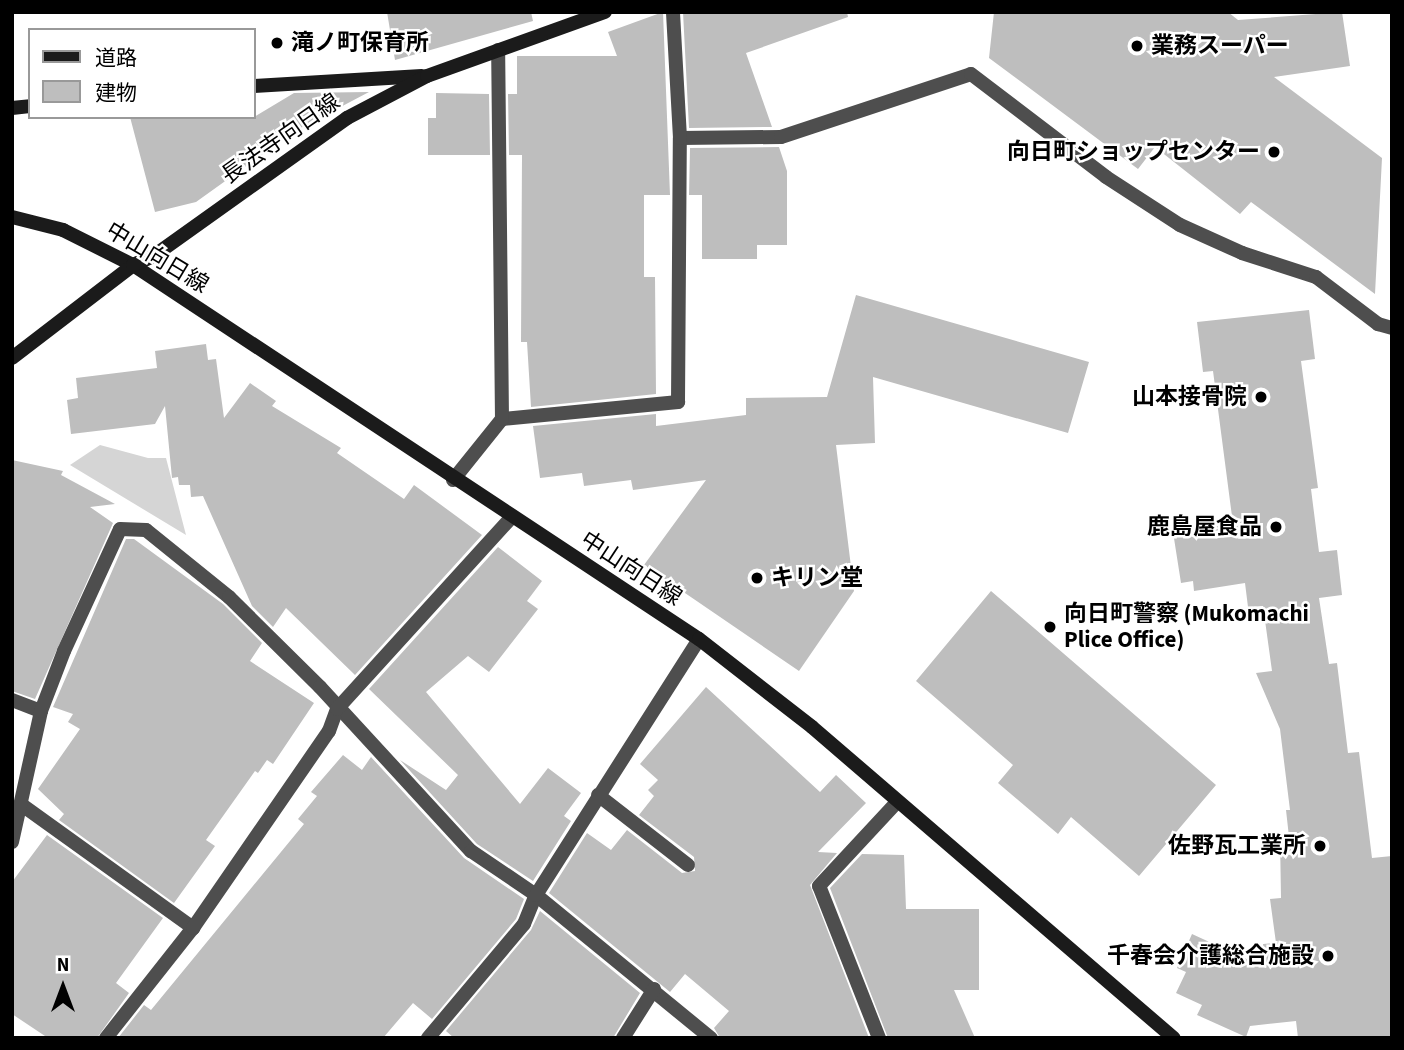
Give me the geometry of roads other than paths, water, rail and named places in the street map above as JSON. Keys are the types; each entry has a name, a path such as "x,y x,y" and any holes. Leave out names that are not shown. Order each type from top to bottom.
{"main road":[{"name":"長法寺向日線","path":"12,358 133,265 155,255 347,118 427,76 605,12"},
{"path":"256,86 427,76"},
{"name":"中山向日線","path":"12,217 63,230 133,265 510,519 699,639 812,727 1174,1038"}],"street":[{"path":"502,419 678,402 680,138 673,12"},
{"path":"453,480 502,419 498,50"},
{"path":"680,138 781,137 971,74 1106,177 1180,225 1242,253 1315,277 1378,324 1392,328"},
{"path":"106,1038 193,928 329,732 337,709 510,519"},
{"path":"12,842 41,711 120,528 146,530 229,597 471,851 536,895 711,1038"},
{"path":"428,1038 524,924 536,895 699,639"},
{"path":"12,700 41,711"},
{"path":"598,795 688,865"},
{"path":"879,1038 819,886 897,802"},
{"path":"22,805 193,928"},
{"path":"623,1038 654,989"}],"place":[{"name":"滝ノ町保育所","path":"277,43"},
{"name":"業務スーパー","path":"1137,46"},
{"name":"向日町ショップセンター","path":"1274,152"},
{"name":"山本接骨院","path":"1261,397"},
{"name":"鹿島屋食品","path":"1276,527"},
{"name":"キリン堂","path":"757,578"},
{"name":"向日町警察 (Mukomachi Plice Office)","path":"1050,627"},
{"name":"佐野瓦工業所","path":"1320,846"},
{"name":"千春会介護総合施設","path":"1328,956"}]}
